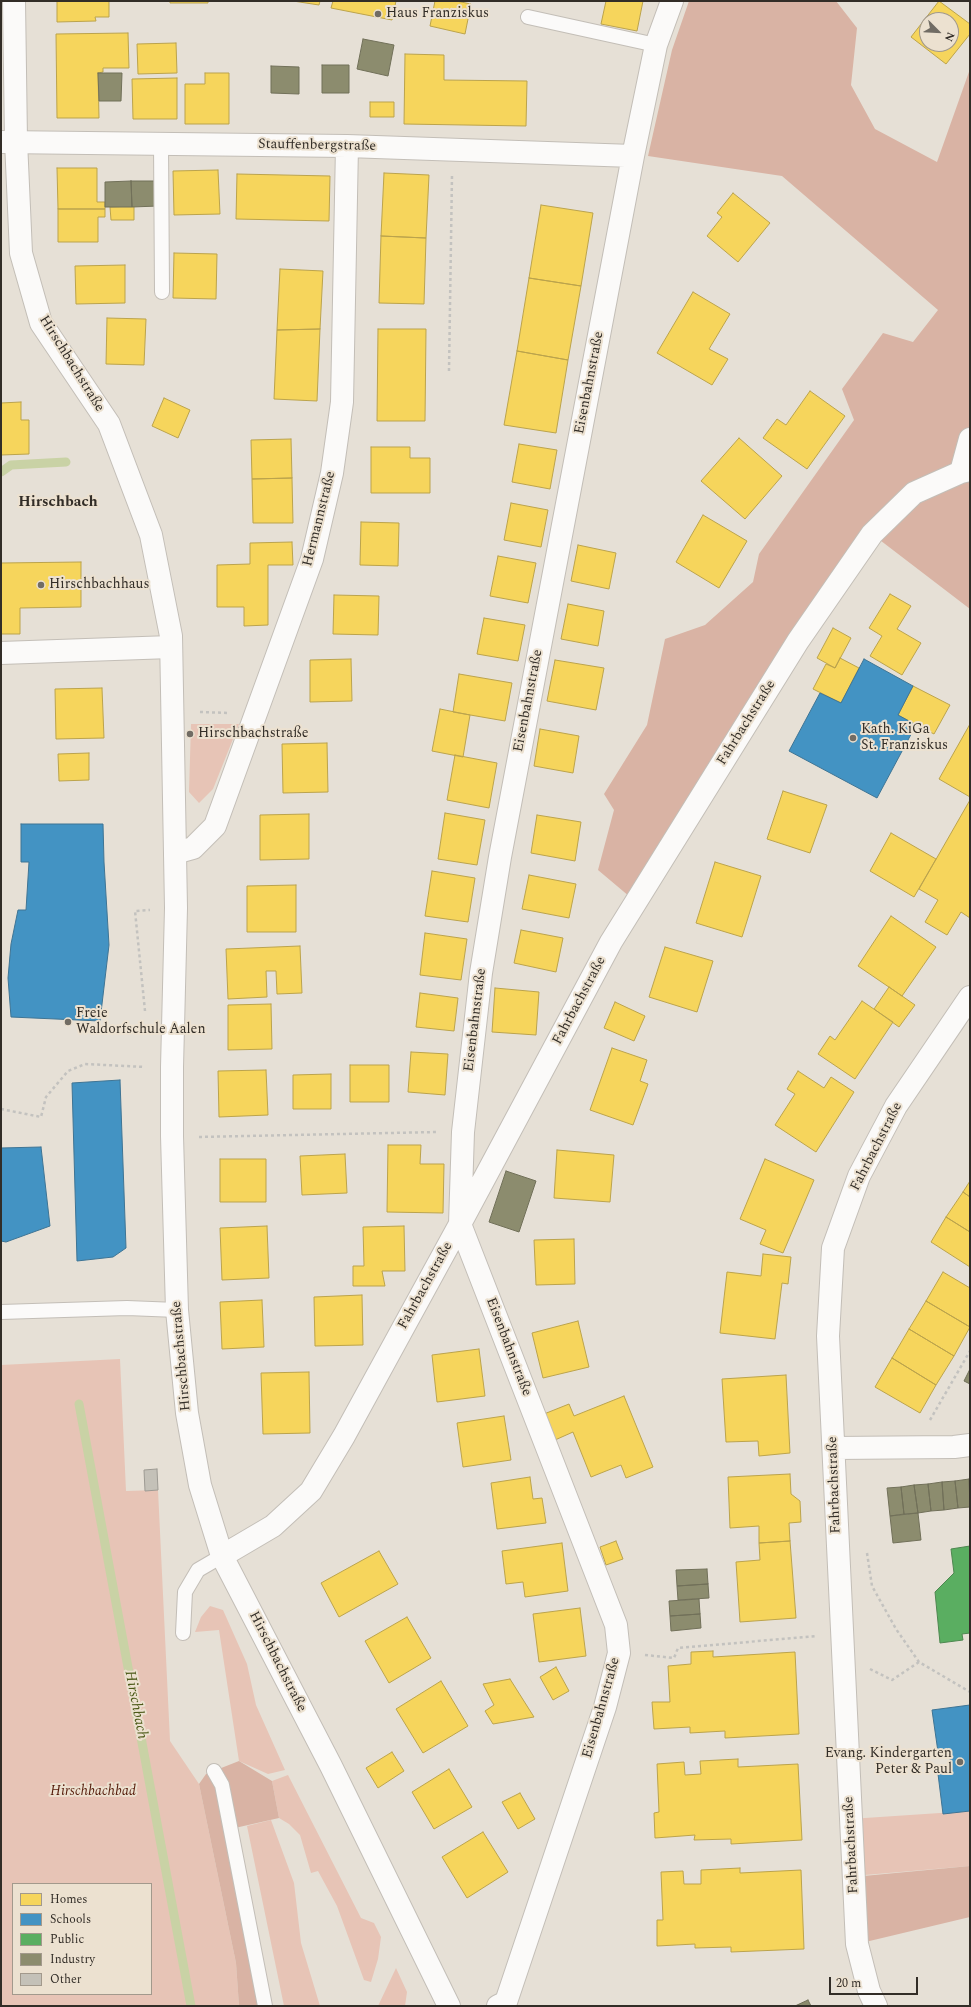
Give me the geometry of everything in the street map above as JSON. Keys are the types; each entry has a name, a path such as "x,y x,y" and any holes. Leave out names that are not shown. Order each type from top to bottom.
{"street":[{"name":"Hirschbachstraße","path":"14,1 9,141 21,253 41,323 109,424 151,535 171,636 176,908 172,1082 177,1310 186,1412 200,1486 222,1556 335,1773 450,2006"},
{"name":"Eisenbahnstraße","path":"498,2006 506,2002 605,1707 619,1653 616,1625 460,1224 463,1132 481,973 500,857 633,156 656,45 672,1"},
{"name":"Stauffenbergstraße","path":"9,141 347,146 633,156"},
{"name":"Hermannstraße","path":"175,853 192,848 215,826 312,559 332,473 342,402 347,146"},
{"path":"966,471 970,439"},
{"name":"Fahrbachstraße","path":"222,1556 272,1526 311,1491 344,1436 612,942 798,641 872,534 914,493 966,471"},
{"path":"1,653 171,647"},
{"name":"Fahrbachstraße","path":"876,2006 869,1991 857,1944 828,1336 833,1248 859,1176 896,1106 970,997"},
{"path":"834,1448 970,1445"}],"lane":[{"path":"528,17 656,45"},
{"path":"161,143 162,292"},
{"path":"1,1312 127,1308 177,1310"},
{"path":"183,1633 185,1592 198,1570 222,1556"},
{"path":"214,1771 222,1785 264,2006"}],"path":[{"path":"448,371 452,150"},
{"path":"145,1012 135,911 176,908"},
{"path":"1,1109 41,1117 46,1097 68,1071 85,1064 150,1067"},
{"path":"200,1137 463,1132"},
{"path":"930,1447 928,1423 970,1351"},
{"path":"838,1545 866,1549 872,1586 896,1629 919,1662 970,1692"},
{"path":"619,1653 674,1658 678,1648 842,1634"},
{"path":"870,1669 892,1680 919,1662"}],"green space":[{"path":"191,724 239,724 213,789 199,803 189,792"},
{"name":"Hirschbachbad","path":"120,1359 126,1491 158,1490 170,1741 199,1784 236,1963 239,2006 1,2006 1,1365"},
{"path":"210,1606 223,1610 247,1664 256,1705 285,1770 268,1774 239,1761 219,1630 195,1632 201,1617"},
{"path":"288,1775 361,1918 374,1923 381,1937 378,1959 371,1982 364,1980 337,1906 318,1871 311,1873 300,1835 289,1824 279,1818 272,1781"},
{"path":"970,1811 970,1866 853,1876 850,1819"},
{"path":"271,1820 294,1883 301,1943 320,2006 284,2006 247,1826"},
{"path":"396,1968 407,1992 405,2006 378,2006"}],"shaded area":[{"path":"689,1 836,1 857,28 851,85 875,129 937,162 970,69 970,609 872,534 636,902 598,870 614,810 604,794 647,725 665,639 705,625 753,582 759,554 854,420 842,389 883,333 913,342 938,310 782,176 648,156 672,50"},
{"path":"239,1761 272,1781 279,1818 226,1830 260,2006 239,2006 236,1963 199,1784 206,1774"},
{"path":"970,1866 970,1917 857,1944 853,1877"}],"building: Homes":[{"path":"57,1 109,1 109,17 95,17 96,21 57,22"},
{"path":"170,1 208,1 208,3 170,3"},
{"path":"293,1 320,1 319,5"},
{"name":"Haus Franziskus","path":"333,1 396,1 392,20 331,8"},
{"path":"435,1 456,1 471,4 465,34 430,26"},
{"path":"606,1 643,1 637,31 601,24"},
{"path":"939,1 954,12 930,12"},
{"path":"959,16 970,24 970,34 959,48"},
{"path":"919,27 919,43 911,37"},
{"path":"128,33 129,68 103,68 103,72 98,73 99,118 57,118 56,34"},
{"path":"176,43 177,73 138,74 137,44"},
{"path":"930,52 956,52 946,64"},
{"path":"405,54 444,55 444,80 527,81 526,126 404,124"},
{"path":"205,73 229,73 229,124 185,124 185,84 205,84"},
{"path":"177,78 177,119 133,119 132,79"},
{"path":"370,102 394,102 394,117 370,117"},
{"path":"57,168 97,168 97,202 105,202 105,209 58,209"},
{"path":"218,170 220,214 174,215 173,171"},
{"path":"384,173 429,175 426,238 381,236"},
{"path":"237,174 330,176 329,221 236,219"},
{"path":"733,193 770,223 738,262 707,236 722,217 717,213"},
{"path":"541,205 593,213 581,286 529,278"},
{"path":"134,206 134,220 111,220 110,207"},
{"path":"58,209 105,209 105,217 98,217 98,242 58,242"},
{"path":"381,236 426,238 424,304 379,303"},
{"path":"174,253 217,254 216,299 173,298"},
{"path":"125,265 125,303 76,304 75,266"},
{"path":"280,269 323,271 320,329 277,330"},
{"path":"529,278 581,286 568,360 517,351"},
{"path":"693,292 730,314 709,349 728,359 712,385 657,353"},
{"path":"107,318 146,319 144,365 106,364"},
{"path":"320,329 317,401 274,399 277,330"},
{"path":"378,329 426,329 425,421 377,421"},
{"path":"517,351 568,360 556,433 504,425"},
{"path":"810,391 845,416 807,469 763,438 777,419 786,425"},
{"path":"164,398 190,410 178,438 152,426"},
{"path":"21,402 21,420 29,420 29,454 1,455 1,403"},
{"path":"739,438 782,476 745,519 701,481"},
{"path":"291,439 292,478 252,479 251,440"},
{"path":"519,444 557,450 550,489 512,482"},
{"path":"371,447 410,447 410,458 430,458 430,493 371,493"},
{"path":"292,478 293,523 253,523 252,479"},
{"path":"511,503 548,510 541,547 504,540"},
{"path":"703,515 747,541 719,588 676,562"},
{"path":"361,522 399,523 398,566 360,565"},
{"path":"292,542 293,565 268,565 268,625 244,626 244,607 217,607 217,565 250,564 250,543"},
{"path":"578,545 616,553 609,589 571,581"},
{"path":"498,556 536,563 528,603 490,596"},
{"name":"Hirschbachhaus","path":"81,562 81,607 20,608 20,634 1,634 1,563"},
{"path":"890,594 911,606 897,629 921,643 902,675 870,656 882,636 869,628"},
{"path":"334,595 379,596 378,635 333,634"},
{"path":"568,604 604,611 598,646 561,639"},
{"path":"484,618 525,625 518,661 477,654"},
{"path":"833,628 851,638 835,668 817,658"},
{"path":"840,658 859,668 841,703 813,689 826,664 835,668"},
{"path":"351,659 352,701 310,702 310,660"},
{"path":"555,660 604,668 596,710 547,701"},
{"path":"459,674 512,683 505,721 453,712"},
{"path":"913,686 950,705 934,734 898,715"},
{"path":"102,688 104,738 56,739 55,689"},
{"path":"440,709 470,715 463,757 432,751"},
{"path":"970,724 970,797 939,779"},
{"path":"540,729 579,736 573,773 534,766"},
{"path":"327,743 328,792 283,793 282,744"},
{"path":"89,753 89,780 59,781 58,754"},
{"path":"455,755 497,763 489,808 447,800"},
{"path":"783,791 827,805 810,853 767,839"},
{"path":"970,800 970,918 961,912 947,935 925,922 938,900 919,889"},
{"path":"445,813 485,820 477,865 438,859"},
{"path":"309,814 309,859 260,860 260,815"},
{"path":"537,815 581,822 575,861 531,853"},
{"path":"891,833 936,859 914,897 870,871"},
{"path":"715,862 761,876 742,937 696,923"},
{"path":"432,871 475,878 468,922 425,916"},
{"path":"529,875 576,884 569,918 522,909"},
{"path":"296,885 296,932 247,932 247,886"},
{"path":"891,916 936,947 902,996 858,966"},
{"path":"521,930 563,938 556,972 514,963"},
{"path":"425,933 467,939 461,980 420,975"},
{"path":"300,946 302,993 277,994 276,971 266,971 267,997 228,999 226,949"},
{"path":"665,947 713,961 697,1012 649,997"},
{"path":"889,987 915,1005 899,1027 874,1009"},
{"path":"495,988 539,992 536,1035 492,1032"},
{"path":"420,993 458,998 454,1031 416,1027"},
{"path":"862,1001 893,1022 855,1079 818,1054 830,1036 835,1040"},
{"path":"615,1002 645,1016 634,1041 604,1028"},
{"path":"271,1004 272,1049 228,1050 228,1005"},
{"path":"612,1048 647,1060 640,1081 648,1084 633,1125 590,1110"},
{"path":"411,1052 448,1054 445,1095 408,1092"},
{"path":"350,1065 389,1065 389,1102 350,1102"},
{"path":"266,1070 268,1115 219,1117 218,1071"},
{"path":"798,1071 824,1088 831,1077 854,1092 816,1152 775,1125 795,1094 787,1089"},
{"path":"331,1074 331,1109 293,1109 293,1075"},
{"path":"388,1145 421,1145 420,1164 444,1164 443,1213 387,1212"},
{"path":"557,1150 614,1155 610,1202 554,1198"},
{"path":"345,1154 347,1193 302,1195 300,1156"},
{"path":"220,1159 266,1159 266,1202 220,1202"},
{"path":"765,1159 814,1180 783,1253 760,1244 766,1230 740,1219"},
{"path":"970,1181 970,1197 963,1192"},
{"path":"963,1192 970,1197 970,1232 946,1217"},
{"path":"946,1217 970,1232 970,1267 931,1242"},
{"path":"267,1226 269,1278 222,1280 220,1228"},
{"path":"404,1226 405,1271 382,1271 385,1286 353,1286 353,1266 364,1266 363,1227"},
{"path":"574,1239 575,1284 536,1285 534,1240"},
{"path":"763,1254 791,1257 788,1284 782,1283 775,1339 720,1333 727,1272 761,1276"},
{"path":"943,1272 970,1288 970,1327 926,1301"},
{"path":"362,1295 363,1345 315,1346 314,1297"},
{"path":"262,1300 264,1347 222,1349 220,1302"},
{"path":"926,1301 970,1327 954,1356 909,1329"},
{"path":"578,1321 589,1367 543,1378 532,1333"},
{"path":"909,1329 954,1356 936,1385 892,1358"},
{"path":"479,1349 485,1396 437,1402 432,1355"},
{"path":"892,1358 936,1385 920,1413 875,1387"},
{"path":"309,1372 310,1433 263,1434 261,1373"},
{"path":"786,1375 790,1453 759,1456 758,1441 726,1442 722,1379"},
{"path":"624,1396 653,1467 626,1478 621,1465 591,1477 573,1432 555,1440 544,1414 569,1404 574,1416"},
{"path":"504,1416 511,1460 463,1467 457,1423"},
{"path":"790,1474 791,1494 800,1501 801,1522 789,1523 790,1541 759,1543 759,1526 730,1528 728,1477"},
{"path":"530,1477 533,1499 542,1498 546,1523 497,1529 491,1483"},
{"path":"616,1541 623,1559 606,1565 600,1547"},
{"path":"790,1541 796,1618 740,1622 736,1562 760,1560 759,1543"},
{"path":"562,1543 568,1591 525,1597 523,1582 506,1584 502,1551"},
{"path":"379,1551 398,1584 339,1617 321,1583"},
{"path":"580,1608 586,1656 539,1662 533,1614"},
{"path":"407,1617 431,1658 389,1683 365,1641"},
{"path":"713,1651 713,1657 795,1652 799,1734 725,1738 725,1731 690,1733 690,1727 654,1729 652,1702 670,1702 668,1666 691,1664 691,1652"},
{"path":"556,1667 569,1691 553,1700 540,1677"},
{"path":"510,1679 534,1717 493,1724 485,1711 494,1705 483,1684"},
{"path":"441,1681 468,1726 423,1753 396,1709"},
{"path":"392,1752 404,1771 378,1788 366,1768"},
{"path":"738,1759 738,1767 798,1764 802,1840 731,1844 731,1839 694,1840 695,1835 655,1838 654,1813 659,1812 657,1764 684,1762 685,1775 701,1774 700,1761"},
{"path":"449,1769 472,1807 434,1829 412,1792"},
{"path":"520,1793 535,1819 518,1829 502,1802"},
{"path":"483,1832 508,1872 467,1898 442,1857"},
{"path":"740,1868 740,1873 801,1870 804,1949 731,1952 731,1947 695,1948 695,1944 657,1946 657,1920 663,1920 661,1872 683,1871 684,1884 701,1884 701,1870"}],"building: Schools":[{"name":"Kath. KiGa St. Franziskus","path":"864,659 913,686 898,715 916,725 877,798 789,751 820,693 841,703"},
{"path":"21,824 103,824 109,945 100,1021 11,1017 8,978 11,944 18,910 26,910 29,862 21,862"},
{"path":"120,1080 126,1248 113,1257 77,1261 72,1083"},
{"path":"41,1147 50,1226 6,1242 1,1241 1,1148"},
{"name":"Evang. Kindergarten Peter & Paul","path":"970,1705 970,1811 943,1814 938,1774 952,1772 949,1750 938,1752 932,1710"}],"building: Public":[{"path":"970,1546 970,1633 962,1634 963,1640 940,1643 935,1592 954,1573 951,1549"}],"building: Industry":[{"path":"363,39 394,45 388,76 357,69"},
{"path":"322,65 349,65 349,93 322,93"},
{"path":"271,66 299,67 299,94 271,93"},
{"path":"98,73 122,73 121,101 99,101"},
{"path":"131,181 158,181 158,206 132,207"},
{"path":"131,181 132,207 105,207 105,182"},
{"path":"506,1171 536,1181 519,1232 489,1222"},
{"path":"970,1369 970,1384 964,1381"},
{"path":"969,1479 970,1507 958,1508 955,1481"},
{"path":"955,1481 958,1508 944,1510 942,1482"},
{"path":"942,1482 944,1510 931,1511 928,1484"},
{"path":"928,1484 931,1511 918,1513 914,1485"},
{"path":"914,1485 918,1513 904,1514 901,1487"},
{"path":"901,1487 904,1514 890,1516 887,1488"},
{"path":"918,1513 921,1540 893,1543 890,1516"},
{"path":"707,1569 708,1584 677,1586 676,1570"},
{"path":"708,1584 709,1598 678,1600 677,1586"},
{"path":"699,1599 700,1614 670,1616 669,1601"},
{"path":"700,1614 701,1628 671,1631 670,1616"},
{"path":"808,2000 811,2006 795,2006"}],"building: Other":[{"path":"157,1469 158,1490 145,1491 144,1470"}],"waterway":[{"name":"Hirschbach","path":"1,472 11,465 66,462"},
{"name":"Hirschbach","path":"79,1404 191,2006"}],"place":[{"name":"Haus Franziskus","path":"378,14"},
{"name":"Hirschbachhaus","path":"41,585"},
{"name":"Hirschbachstraße","path":"190,734"},
{"name":"Kath. KiGa St. Franziskus","path":"853,738"},
{"name":"Freie Waldorfschule Aalen","path":"68,1022"},
{"name":"Evang. Kindergarten Peter & Paul","path":"960,1762"}],"district":[{"name":"Hirschbach","path":"58,503"}]}
